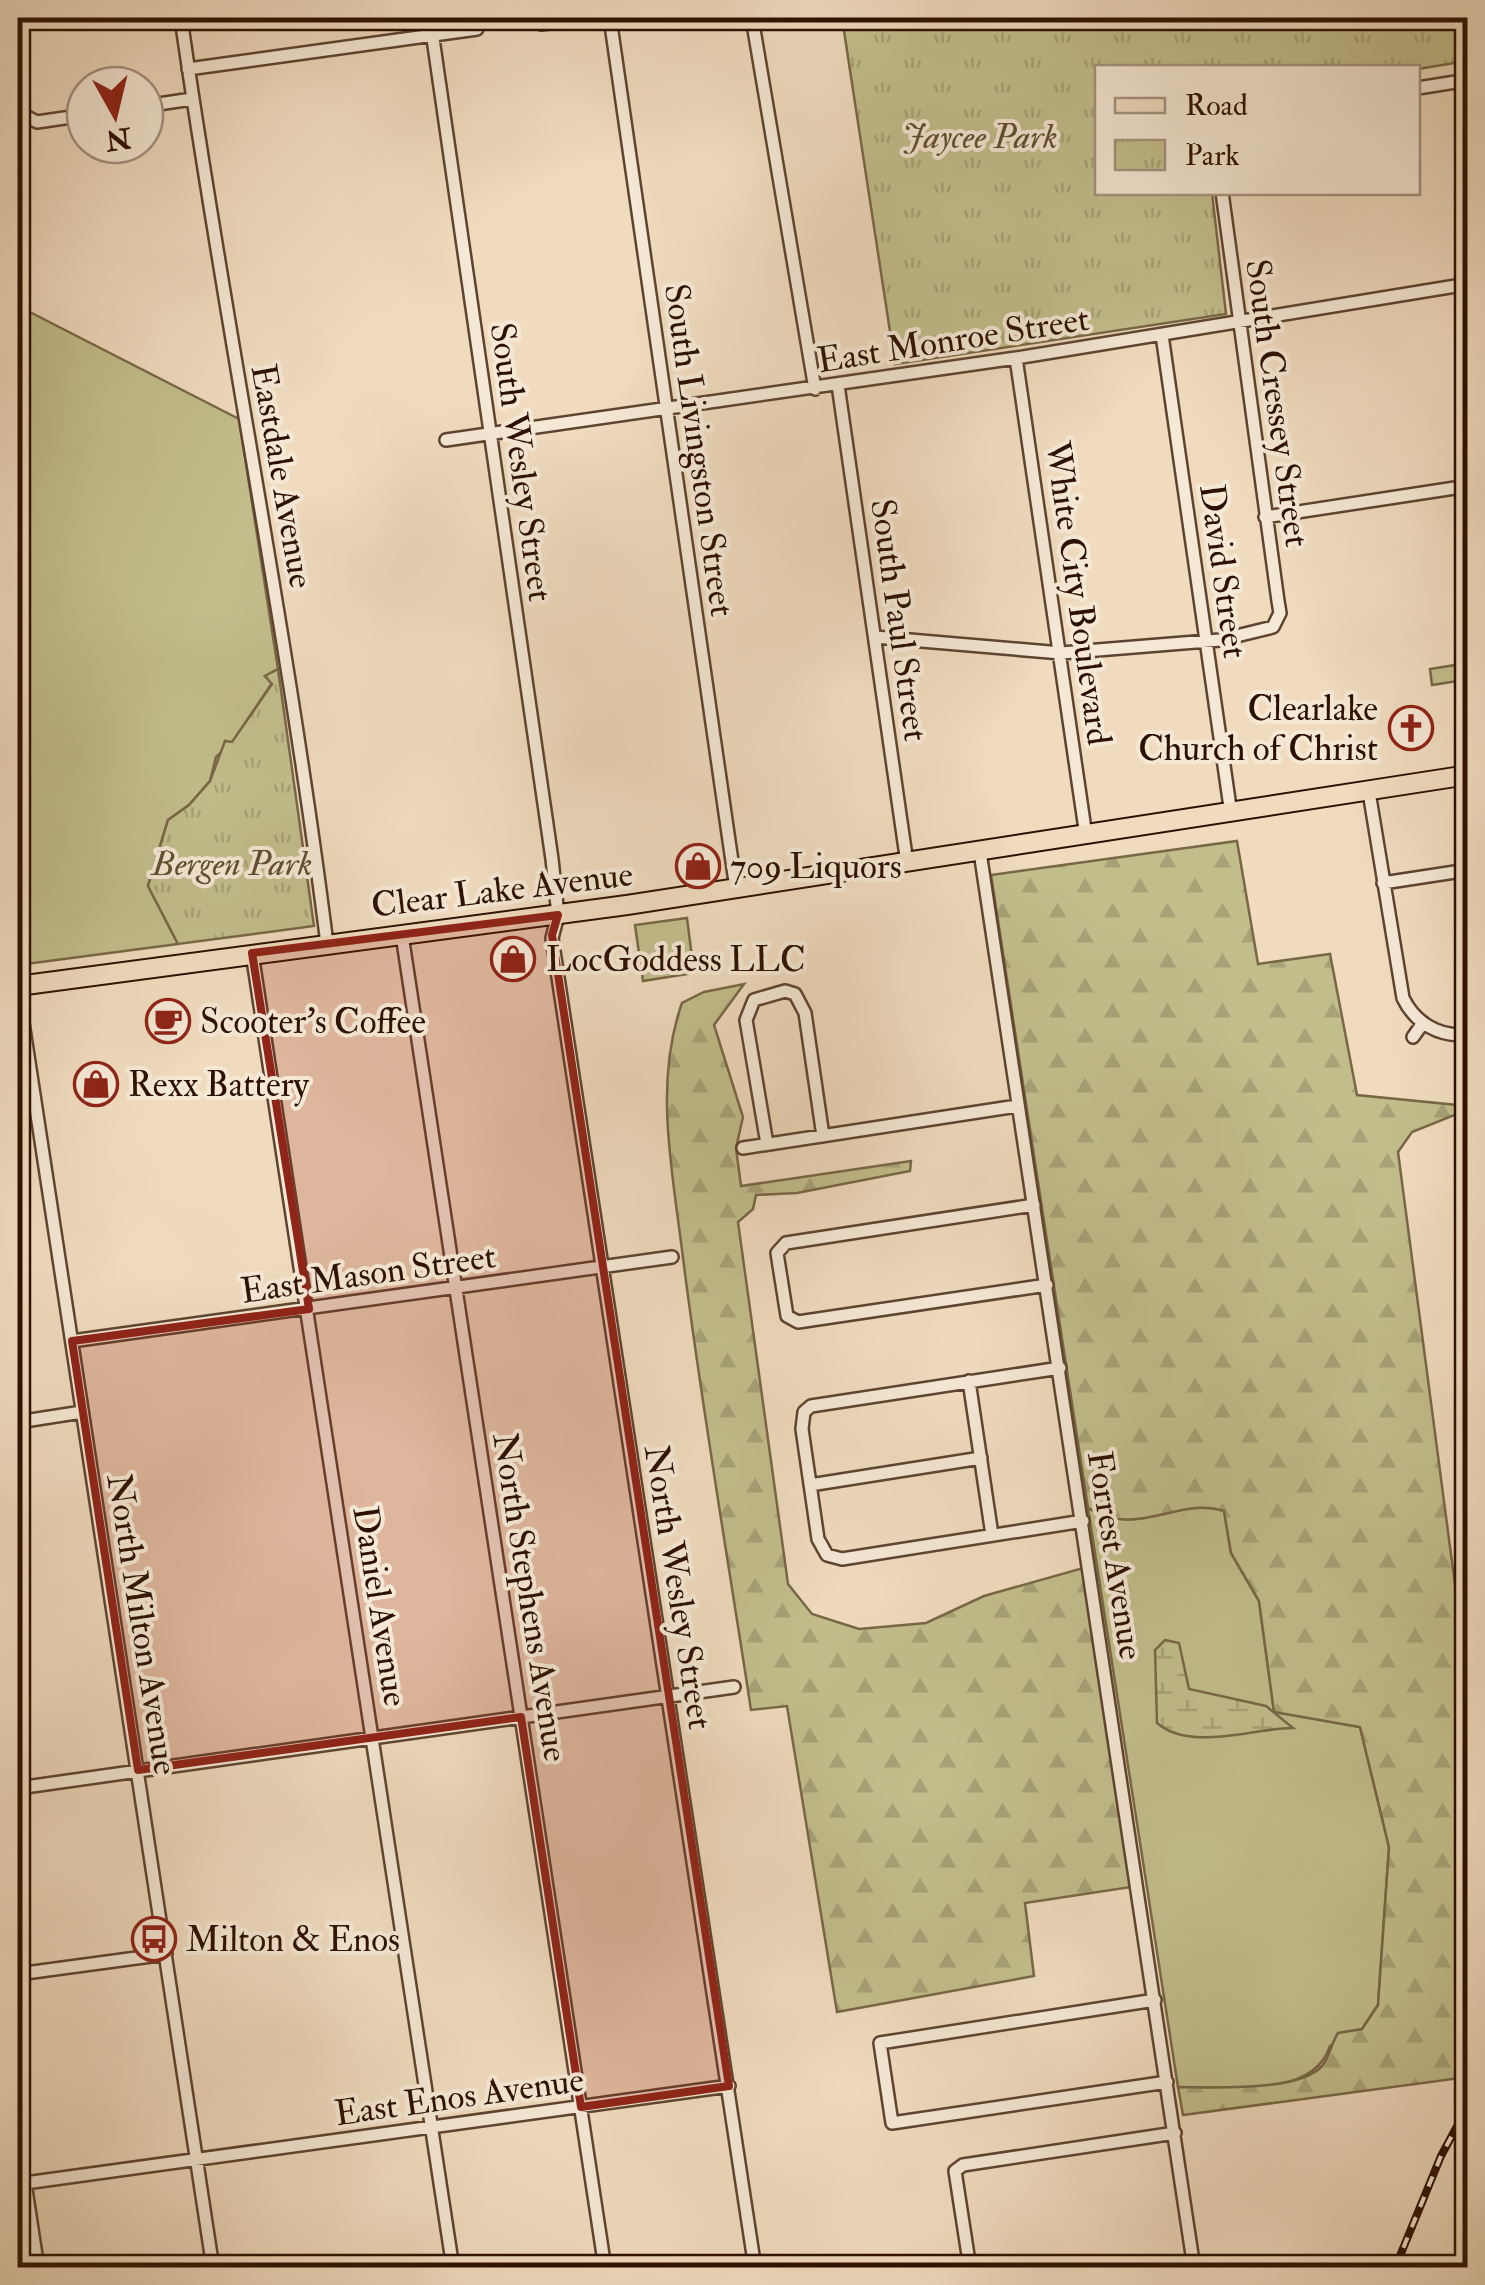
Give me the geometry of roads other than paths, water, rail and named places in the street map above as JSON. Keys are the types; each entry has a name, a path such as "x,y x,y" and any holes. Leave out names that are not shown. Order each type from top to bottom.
{"main road":[{"name":"Clear Lake Avenue","path":"18,988 736,890 1468,775"}],"street":[{"name":"Eastdale Avenue","path":"181,18 270,558 327,944"},
{"name":"South Wesley Street","path":"430,18 558,915"},
{"path":"541,24 592,18"},
{"name":"South Livingston Street","path":"610,18 736,890"},
{"path":"752,18 814,388"},
{"path":"188,70 477,29"},
{"path":"1420,88 1468,80"},
{"path":"165,103 192,99"},
{"path":"18,114 37,122 65,118"},
{"name":"South Cressey Street","path":"1208,642 1260,634 1278,620 1222,195"},
{"name":"East Monroe Street","path":"446,440 1016,358 1468,284"},
{"name":"David Street","path":"1162,334 1231,814"},
{"name":"White City Boulevard","path":"1016,358 1086,836"},
{"name":"South Paul Street","path":"838,385 907,863"},
{"path":"1266,517 1468,486"},
{"path":"875,637 1061,653 1208,642"},
{"path":"1370,792 1403,998 1422,1023 1444,1034 1468,1034"},
{"name":"Forrest Avenue","path":"980,852 1194,2268"},
{"path":"1384,883 1468,870"},
{"name":"North Wesley Street","path":"558,915 552,938 756,2268"},
{"name":"North Stephens Avenue","path":"402,936 605,2268"},
{"name":"Daniel Avenue","path":"252,954 453,2268"},
{"name":"North Milton Avenue","path":"18,988 213,2268"},
{"path":"767,1144 746,1020 754,1000 785,991 795,994 804,1013 823,1136"},
{"path":"1414,1038 1422,1023"},
{"path":"743,1148 1017,1106"},
{"path":"1034,1205 786,1243 777,1253 786,1316 798,1322 1047,1285"},
{"name":"East Mason Street","path":"72,1341 672,1256"},
{"path":"1060,1368 811,1406 802,1420 810,1485 820,1548 832,1558 1083,1521"},
{"path":"969,1381 992,1535"},
{"path":"18,1422 82,1412"},
{"path":"810,1485 981,1458"},
{"path":"18,1788 734,1687"},
{"path":"18,1974 166,1954"},
{"path":"1155,2000 880,2043 892,2123 1167,2082"},
{"name":"East Enos Avenue","path":"22,2183 729,2086"},
{"path":"970,2268 954,2171 964,2164 1175,2133"},
{"path":"22,2183 38,2268"}],"railway":[{"path":"1395,2268 1441,2156 1468,2106"},
{"path":"1453,2268 1468,2243"}],"place":[{"name":"Clearlake Church of Christ","path":"1411,728"},
{"name":"709 Liquors","path":"698,866"},
{"name":"LocGoddess LLC","path":"513,959"},
{"name":"Scooter's Coffee","path":"168,1021"},
{"name":"Rexx Battery","path":"96,1084"},
{"name":"Milton & Enos","path":"154,1939"}],"park label":[{"name":"Jaycee Park","path":"980,136"},
{"name":"Bergen Park","path":"232,863"}]}
